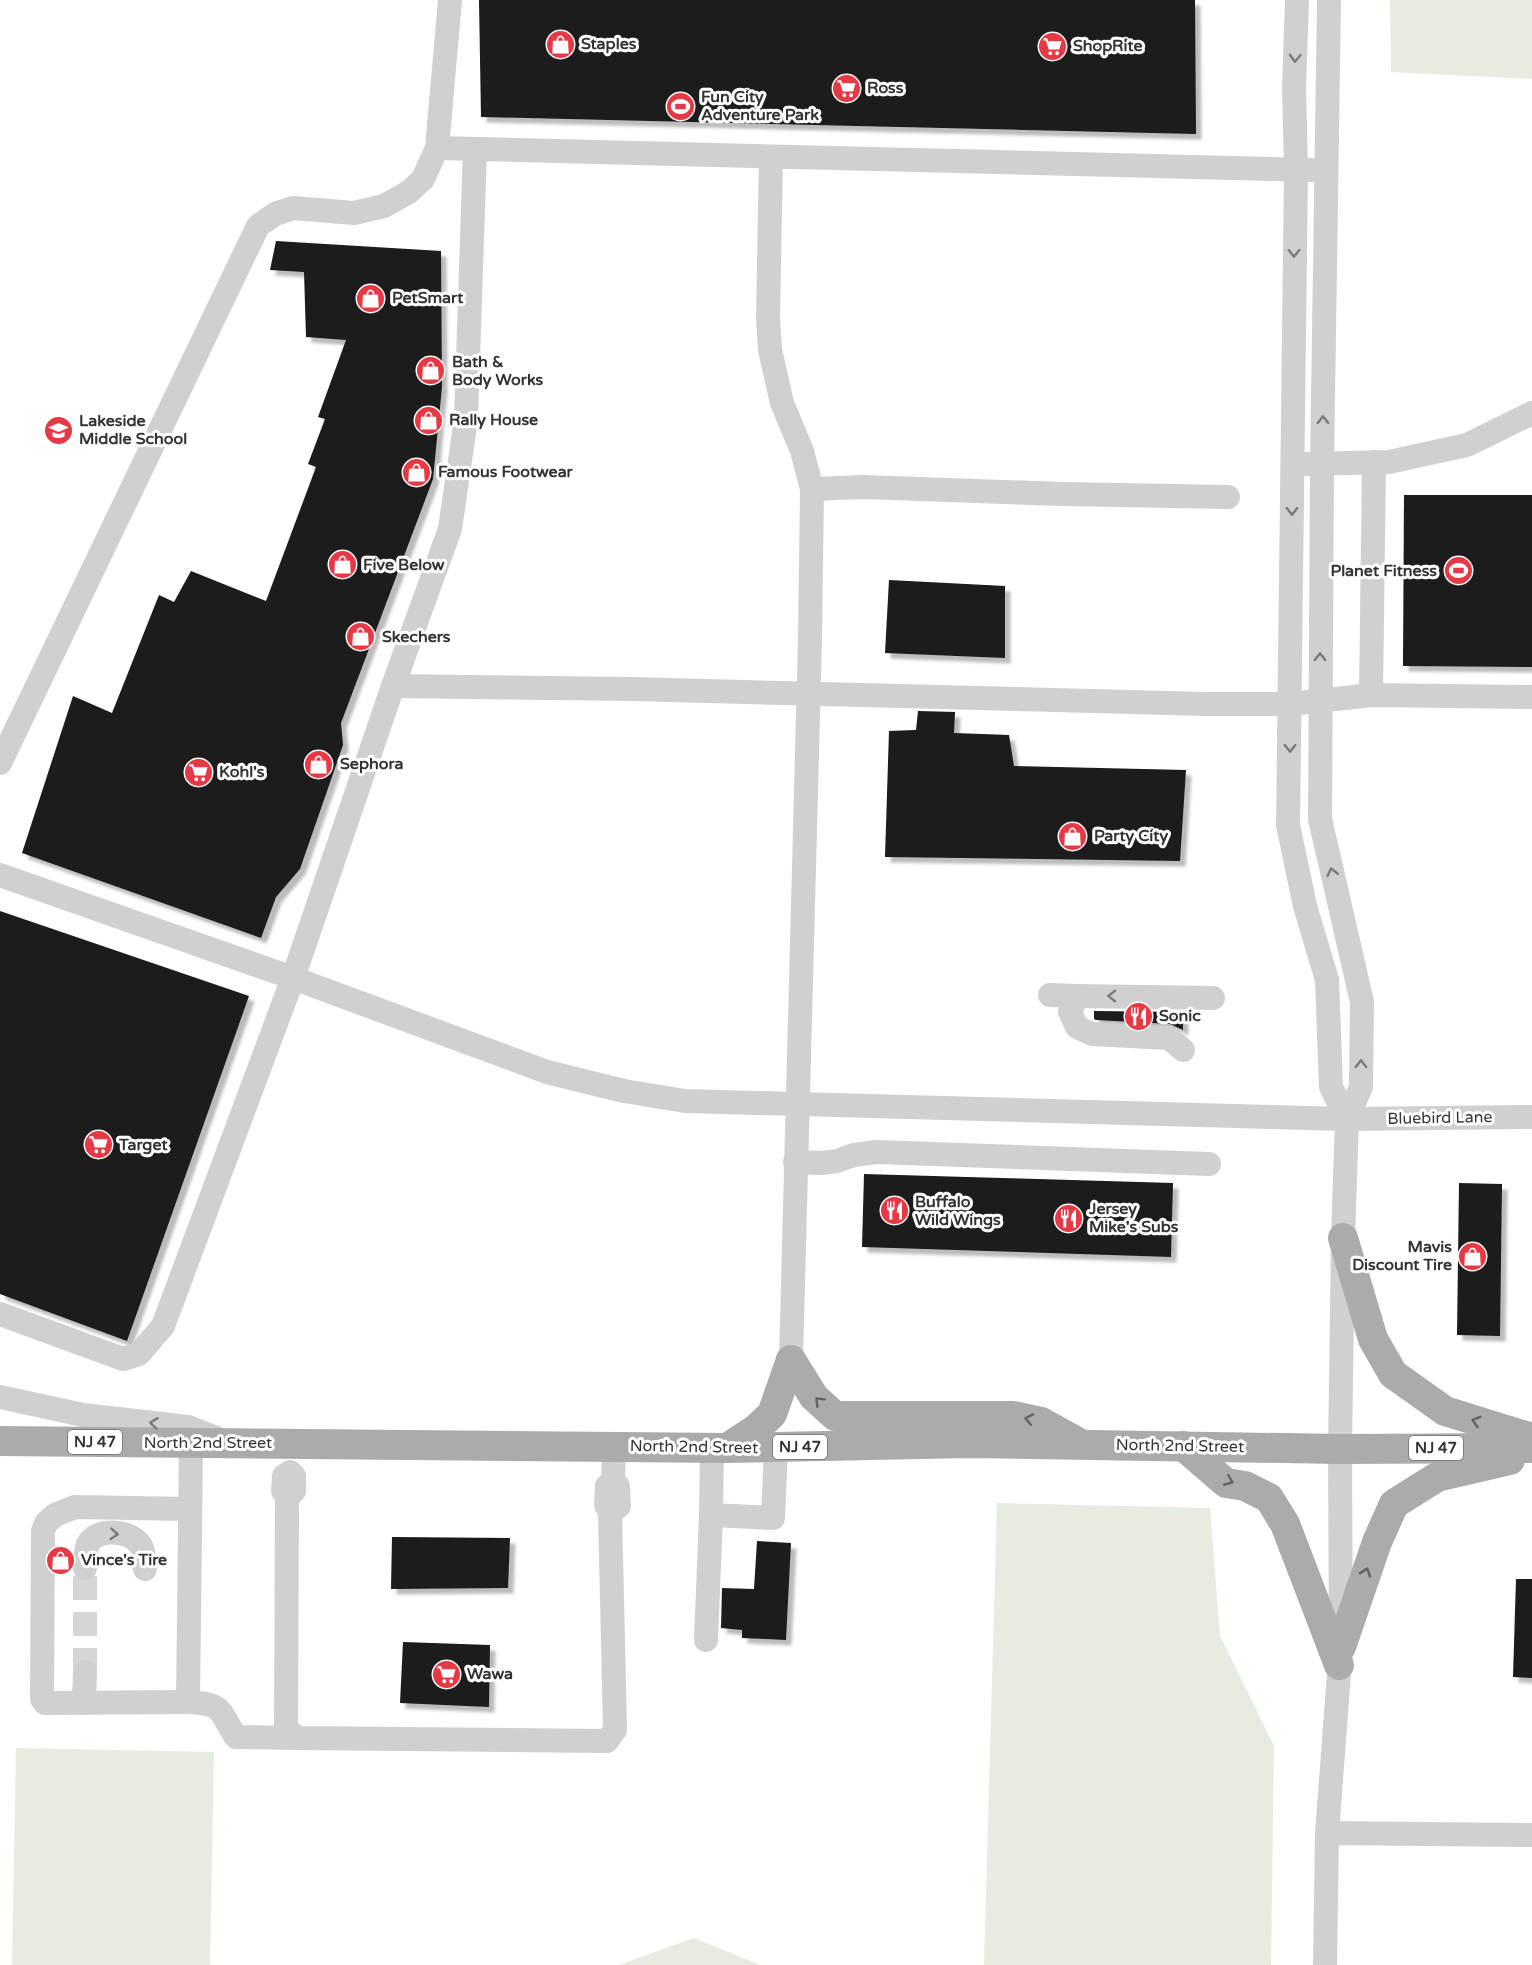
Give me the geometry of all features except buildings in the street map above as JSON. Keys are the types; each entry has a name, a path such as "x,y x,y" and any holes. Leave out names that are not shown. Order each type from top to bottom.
{"main road":[{"path":"1343,1238 1373,1339 1393,1374 1445,1411 1532,1438"},
{"path":"791,1360 814,1397 835,1416 1013,1416 1041,1422 1081,1444"},
{"path":"720,1448 756,1429 772,1414 791,1360"},
{"name":"North 2nd Street","path":"0,1441 720,1448 969,1443 1340,1449 1532,1448"},
{"path":"1183,1446 1226,1483 1245,1486 1269,1498 1285,1524 1340,1656"},
{"path":"1340,1656 1377,1542 1394,1504 1437,1477 1532,1455"}],"street":[{"path":"0,763 258,226 275,214 293,208 354,213 384,206 409,192 423,179 437,148 450,0"},
{"path":"1296,0 1293,88 1296,169 1288,825 1305,906 1327,980 1331,1087 1347,1119"},
{"path":"1325,1965 1327,1833 1340,1656 1340,1449 1347,1119 1361,1087 1362,1002 1320,819 1322,464 1329,0"},
{"path":"437,148 1326,170"},
{"path":"0,1314 123,1359 139,1354 163,1326 293,978 393,686 450,529 466,419 475,149"},
{"path":"771,157 768,318 770,350 782,403 802,451 812,489 791,1360"},
{"path":"1292,464 1389,462 1467,444 1532,413"},
{"path":"1371,695 1374,462"},
{"path":"812,489 863,487 1228,497"},
{"path":"393,686 1205,704 1291,704 1371,695 1532,698"},
{"name":"Bluebird Lane","path":"0,875 293,978 547,1072 624,1091 685,1101 1347,1119 1532,1117"},
{"path":"1050,995 1213,998"},
{"path":"1077,996 1070,1012 1077,1027 1092,1034 1169,1038 1182,1050"},
{"path":"795,1162 821,1163 876,1152 1209,1164"},
{"path":"0,1397 84,1415 188,1427 230,1443"},
{"path":"188,1702 191,1443"},
{"path":"190,1509 75,1507 55,1515 46,1523 43,1531 42,1699 45,1703 208,1703 222,1712 236,1737 607,1741 615,1730 610,1512 606,1505 607,1486 613,1481 614,1446"},
{"path":"706,1640 711,1515 720,1448"},
{"path":"711,1515 773,1518 776,1448"},
{"path":"287,1497 286,1729 298,1738"},
{"path":"85,1568 87,1546 91,1540 100,1534 111,1532 134,1538 141,1546 145,1569"},
{"path":"84,1703 85,1672"},
{"path":"1327,1833 1532,1835"}],"shaded area":[{"path":"1390,0 1532,0 1532,79 1391,72"},
{"path":"997,1503 1210,1508 1220,1636 1274,1746 1271,1965 984,1965"},
{"path":"16,1748 214,1752 210,1965 12,1965"},
{"path":"694,1938 760,1965 619,1965"}],"tunnel":[{"path":"85,1568 85,1672"}],"place":[{"name":"Staples","path":"560,44"},
{"name":"ShopRite","path":"1052,46"},
{"name":"Ross","path":"846,88"},
{"name":"Fun City Adventure Park","path":"680,106"},
{"name":"PetSmart","path":"371,298"},
{"name":"Bath & Body Works","path":"431,371"},
{"name":"Rally House","path":"428,420"},
{"name":"Lakeside Middle School","path":"58,430"},
{"name":"Famous Footwear","path":"417,472"},
{"name":"Five Below","path":"342,565"},
{"name":"Planet Fitness","path":"1458,571"},
{"name":"Skechers","path":"361,637"},
{"name":"Sephora","path":"319,764"},
{"name":"Kohl's","path":"198,772"},
{"name":"Party City","path":"1073,836"},
{"name":"Sonic","path":"1138,1016"},
{"name":"Target","path":"98,1145"},
{"name":"Buffalo Wild Wings","path":"894,1211"},
{"name":"Jersey Mike's Subs","path":"1068,1218"},
{"name":"Mavis Discount Tire","path":"1473,1256"},
{"name":"Vince's Tire","path":"60,1560"},
{"name":"Wawa","path":"446,1674"}]}
